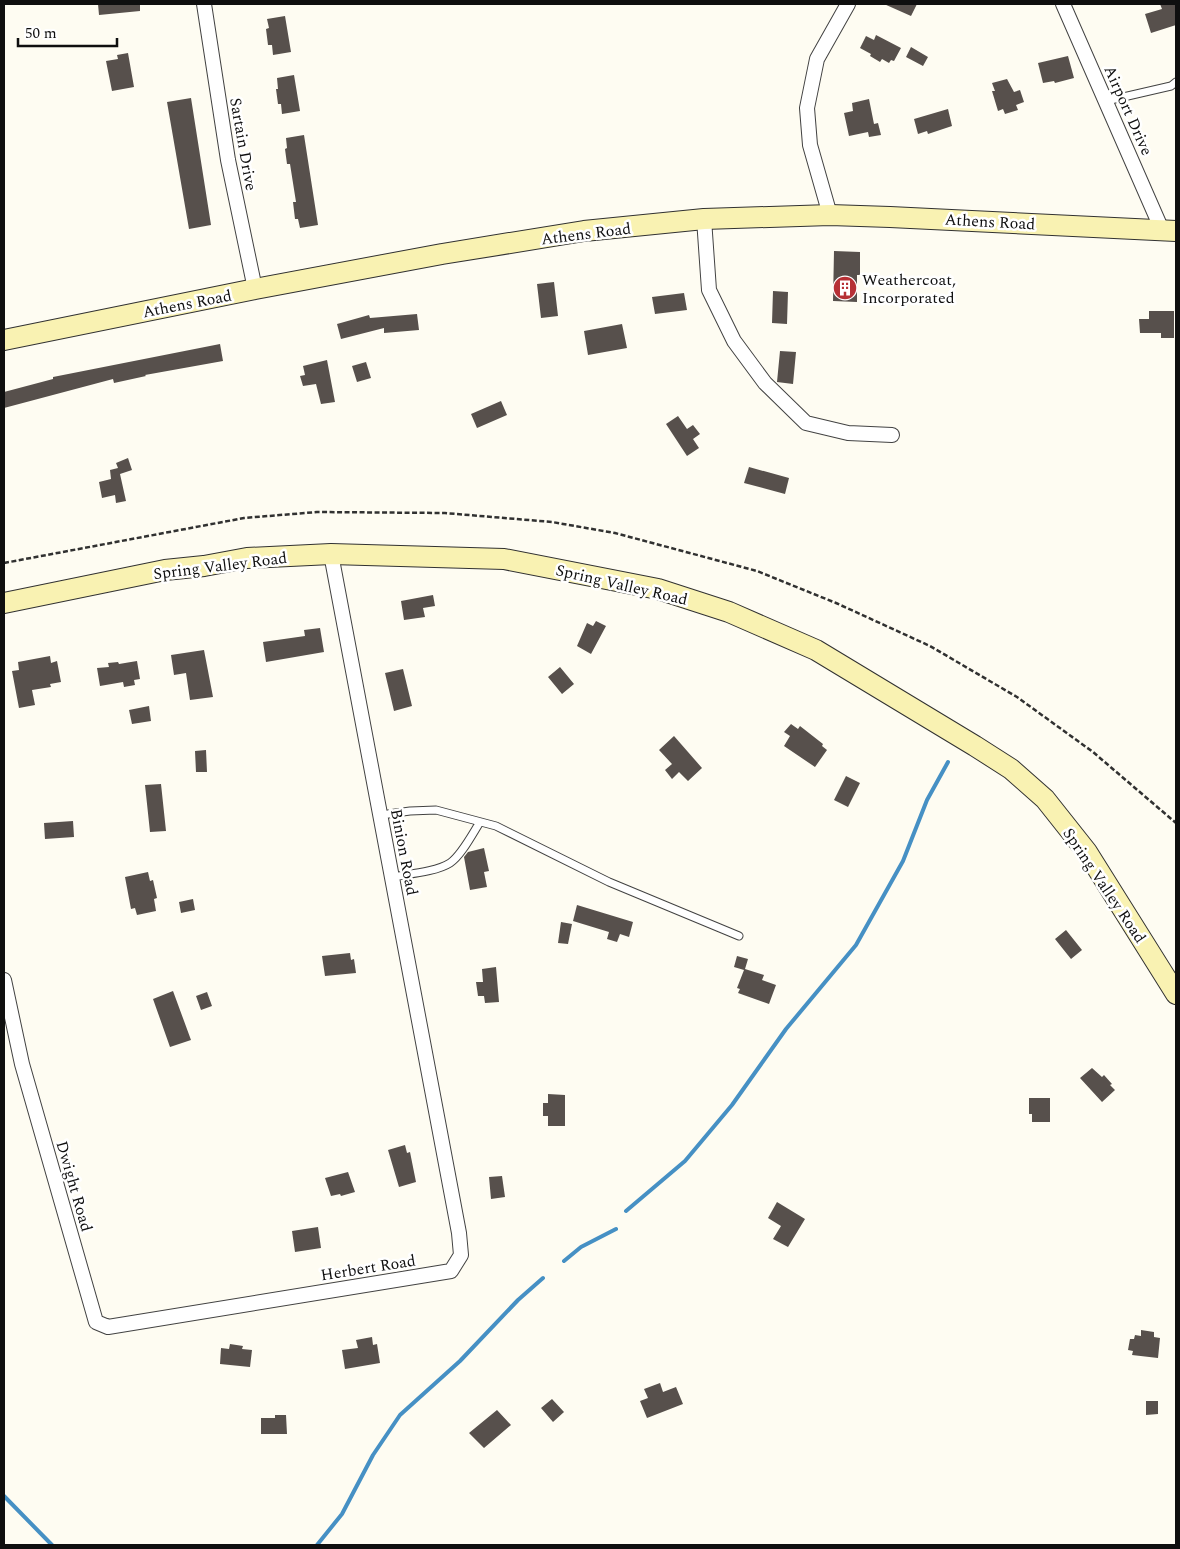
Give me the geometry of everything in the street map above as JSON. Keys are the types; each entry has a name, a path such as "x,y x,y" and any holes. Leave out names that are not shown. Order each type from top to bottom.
{"street":[{"name":"Sartain Drive","path":"204,4 228,160 255,289"},
{"path":"830,215 810,145 807,108 817,60 848,4"},
{"name":"Airport Drive","path":"1063,4 1106,101 1169,231"},
{"name":"Athens Road","path":"4,340 255,289 442,254 584,231 704,219 830,215 908,217 1169,231"},
{"path":"704,219 709,290 734,341 764,384 806,423 848,433 892,435"},
{"name":"Spring Valley Road","path":"4,603 165,570 204,566 247,558 332,554 504,559 658,589 729,612 816,650 975,746 1011,770 1045,799 1087,852 1176,994"},
{"name":"Binion Road","path":"332,554 445,1157"},
{"name":"Dwight Road","path":"4,980 22,1064 96,1322 108,1327 174,1316"},
{"name":"Herbert Road","path":"174,1316 451,1271 461,1255 459,1233 445,1157"}],"lane":[{"path":"1106,101 1171,86 1176,82"},
{"path":"381,815 436,810 496,826 536,844 609,882 739,936"},
{"path":"392,877 434,869 450,863 461,851 480,822"}],"building":[{"path":"98,4 140,4 140,11 99,15"},
{"path":"884,4 917,4 911,16"},
{"path":"1160,4 1176,4 1176,25 1151,33 1145,14 1162,9"},
{"path":"285,16 291,52 273,55 272,45 268,45 266,29 269,28 267,19"},
{"path":"876,35 901,48 894,61 891,60 889,63 882,59 880,62 860,48 866,36 874,40"},
{"path":"911,47 928,57 923,66 906,57"},
{"path":"128,53 134,87 112,91 106,61 118,59 117,55"},
{"path":"1068,56 1074,78 1055,83 1054,81 1043,83 1038,63"},
{"path":"294,75 300,111 282,114 281,104 278,104 277,78"},
{"path":"1007,79 1014,92 1020,90 1024,102 1016,105 1018,110 1005,114 1003,109 998,111 992,91 995,91 992,83"},
{"path":"191,98 211,225 189,229 167,102"},
{"path":"869,99 874,124 878,123 881,135 869,137 868,132 849,136 844,113 853,111 852,103"},
{"path":"948,109 952,126 928,134 927,131 918,134 914,119"},
{"path":"304,135 318,225 300,228 298,219 295,219 293,202 296,202 290,164 287,164 285,149 287,148 286,138"},
{"name":"Weathercoat, Incorporated","path":"834,251 860,252 860,275 857,275 857,302 833,301"},
{"path":"554,282 558,316 541,318 537,284"},
{"path":"773,291 788,292 787,324 772,323"},
{"path":"684,293 687,310 655,314 652,297"},
{"path":"1149,311 1174,311 1174,338 1161,338 1161,333 1140,333 1139,319 1149,319"},
{"path":"417,314 419,330 384,333 384,328 341,339 337,324 369,315 370,318"},
{"path":"622,324 627,348 588,355 584,331"},
{"path":"220,344 223,361 145,375 114,383 113,379 4,408 4,392 53,379 53,377"},
{"path":"780,351 796,352 793,384 777,382"},
{"path":"327,360 335,402 321,404 316,384 303,386 300,376 305,375 303,366"},
{"path":"366,362 371,378 357,382 352,366"},
{"path":"501,401 507,415 477,428 471,414"},
{"path":"678,416 687,429 693,425 700,434 693,439 699,448 687,456 666,424"},
{"path":"128,458 132,470 120,474 126,501 116,503 115,495 102,498 99,482 111,479 110,470 118,468 116,463"},
{"path":"749,467 789,478 785,494 744,483"},
{"path":"433,595 435,606 423,608 425,617 404,620 401,601"},
{"path":"596,621 606,626 591,654 577,646 587,623 593,626"},
{"path":"320,628 324,652 266,662 263,642 305,636 304,630"},
{"path":"204,650 213,697 190,700 186,673 174,675 171,655"},
{"path":"50,656 51,663 57,661 61,682 50,684 51,687 32,690 35,705 19,708 12,671 19,670 18,662"},
{"path":"137,661 140,679 134,680 135,685 124,687 123,682 100,686 97,668 109,667 108,663 118,662 119,664"},
{"path":"560,667 574,684 562,694 548,677"},
{"path":"403,669 412,706 394,711 385,673"},
{"path":"149,706 151,721 132,724 129,710"},
{"path":"791,724 798,729 800,726 823,744 822,746 827,750 815,767 784,746 790,736 784,732"},
{"path":"674,736 702,768 688,781 679,772 672,779 665,770 672,764 659,750"},
{"path":"206,750 207,772 196,772 195,751"},
{"path":"846,776 860,783 848,807 834,800"},
{"path":"161,784 166,831 150,832 145,785"},
{"path":"73,821 74,837 45,839 44,823"},
{"path":"484,848 489,871 484,872 487,887 470,890 464,857 468,852"},
{"path":"148,872 150,881 153,880 157,898 154,899 156,911 137,915 135,908 131,909 125,877"},
{"path":"193,899 195,910 181,913 179,902"},
{"path":"577,905 633,922 629,937 620,934 617,942 607,939 609,932 573,921"},
{"path":"561,922 572,924 568,944 558,943"},
{"path":"1066,930 1082,950 1071,959 1055,939"},
{"path":"350,953 351,960 354,959 356,973 325,976 322,956"},
{"path":"737,956 748,959 745,969 764,975 762,980 776,985 769,1004 738,993 740,989 737,988 744,970 734,967"},
{"path":"496,967 499,1002 485,1003 484,996 478,996 476,982 483,982 482,969"},
{"path":"173,991 191,1040 170,1047 153,999"},
{"path":"207,992 212,1006 201,1010 196,996"},
{"path":"1092,1068 1102,1077 1104,1075 1115,1090 1102,1102 1080,1078"},
{"path":"548,1094 565,1095 565,1126 548,1126 548,1116 543,1116 543,1103 548,1103"},
{"path":"1029,1098 1050,1098 1050,1122 1032,1122 1032,1114 1029,1114"},
{"path":"405,1145 407,1153 410,1152 416,1182 399,1187 388,1150"},
{"path":"348,1172 355,1192 341,1196 340,1194 331,1196 325,1178"},
{"path":"502,1176 505,1197 491,1199 489,1177"},
{"path":"777,1202 805,1219 788,1247 773,1239 781,1226 768,1218"},
{"path":"318,1227 321,1248 295,1252 292,1231"},
{"path":"1141,1330 1154,1332 1154,1337 1160,1338 1158,1358 1132,1355 1133,1351 1128,1350 1130,1339 1134,1339 1135,1335 1141,1336"},
{"path":"372,1337 373,1345 377,1344 380,1363 345,1369 342,1350 358,1348 356,1340"},
{"path":"230,1344 243,1346 242,1349 252,1350 250,1367 220,1364 221,1348 229,1349"},
{"path":"660,1383 663,1392 676,1387 683,1404 647,1418 640,1401 648,1398 644,1389"},
{"path":"552,1399 564,1412 553,1422 541,1408"},
{"path":"1146,1401 1158,1401 1158,1414 1146,1415"},
{"path":"497,1410 511,1425 484,1448 469,1433"},
{"path":"275,1415 286,1415 287,1434 261,1434 261,1418 275,1418"}],"waterway":[{"path":"626,1211 685,1161 732,1105 786,1029 856,945 903,861 927,800 948,762"},
{"path":"564,1261 581,1247 616,1229"},
{"path":"317,1545 342,1514 373,1455 400,1415 460,1361 518,1300 543,1278"},
{"path":"4,1496 52,1545"}],"place":[{"name":"Weathercoat, Incorporated","path":"845,288"}]}
